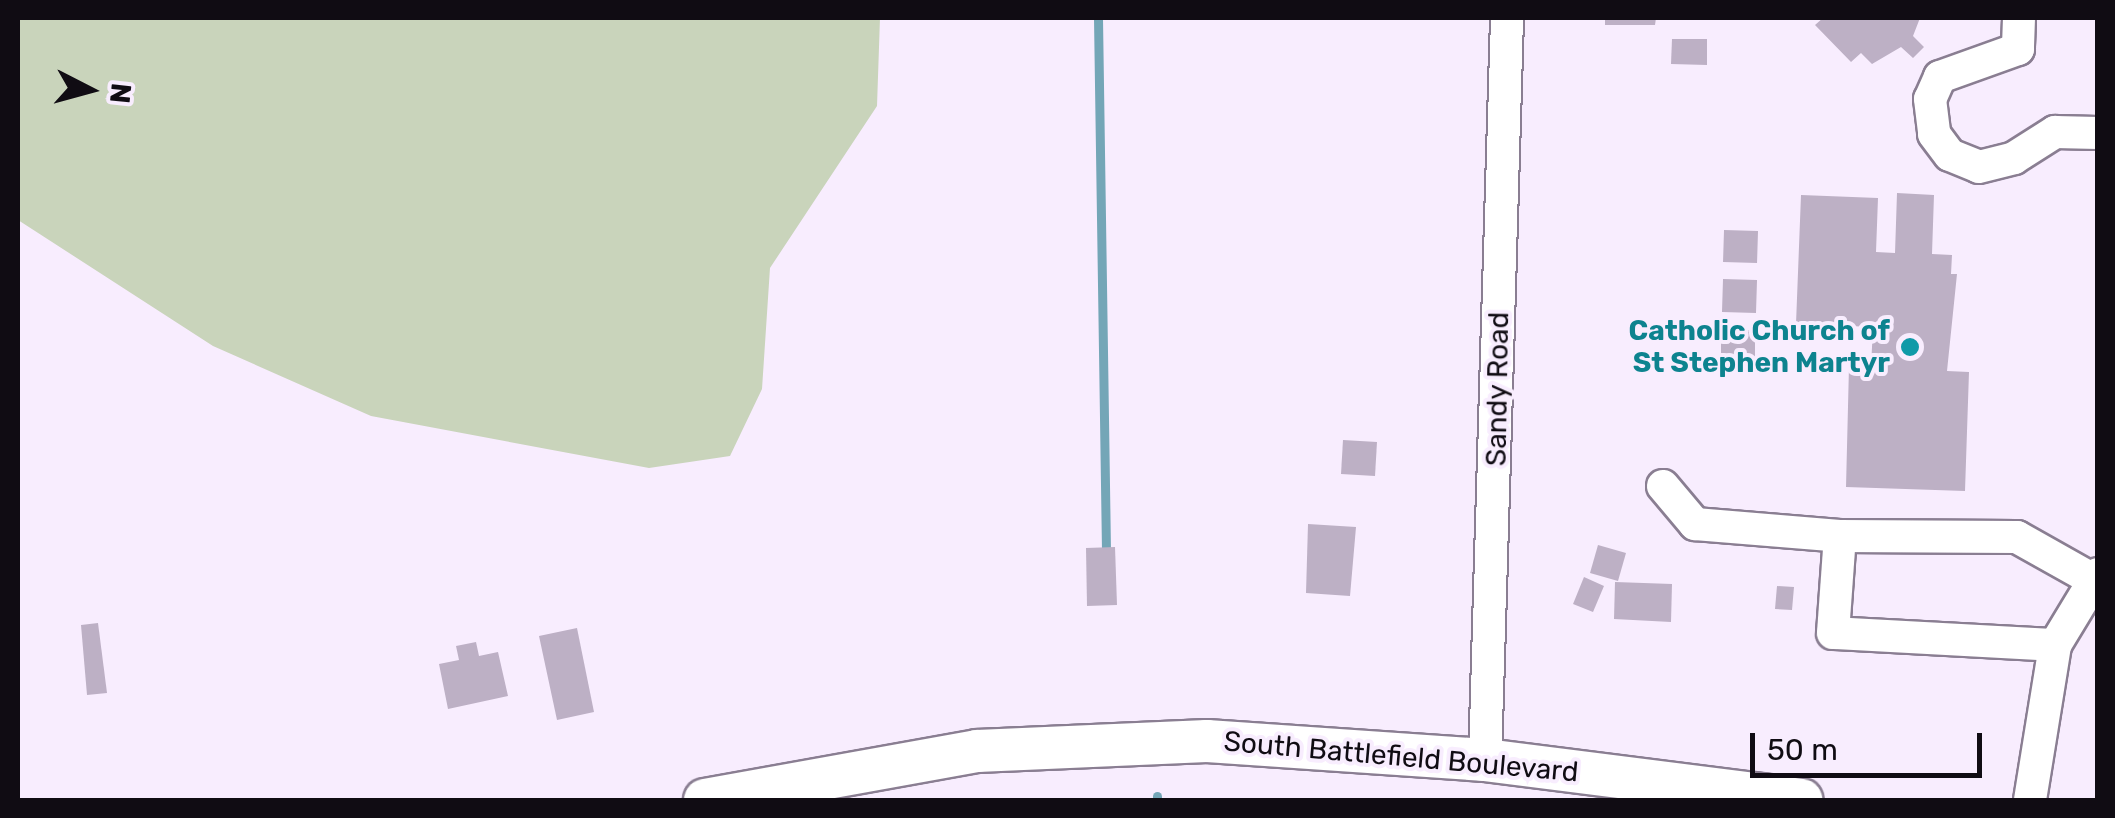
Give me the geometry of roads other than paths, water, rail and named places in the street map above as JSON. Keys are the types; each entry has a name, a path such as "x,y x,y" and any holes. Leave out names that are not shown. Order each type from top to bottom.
{"main road":[{"name":"South Battlefield Boulevard","path":"705,800 822,788 977,751 1141,741 1318,744 1485,760 1801,800"}],"street":[{"name":"Sandy Road","path":"1485,760 1507,18"},
{"path":"2019,18 2018,49 1940,77 1930,100 1934,134 1950,155 1979,167 2014,158 2055,132 2098,134"},
{"path":"1663,486 1695,524 1840,536 2017,538 2094,576 2055,646 2030,800"},
{"path":"1840,536 1833,633 2055,646"}],"waterway":[{"path":"1098,18 1106,550"}],"place":[{"name":"Catholic Church of St Stephen Martyr","path":"1910,347"}]}
